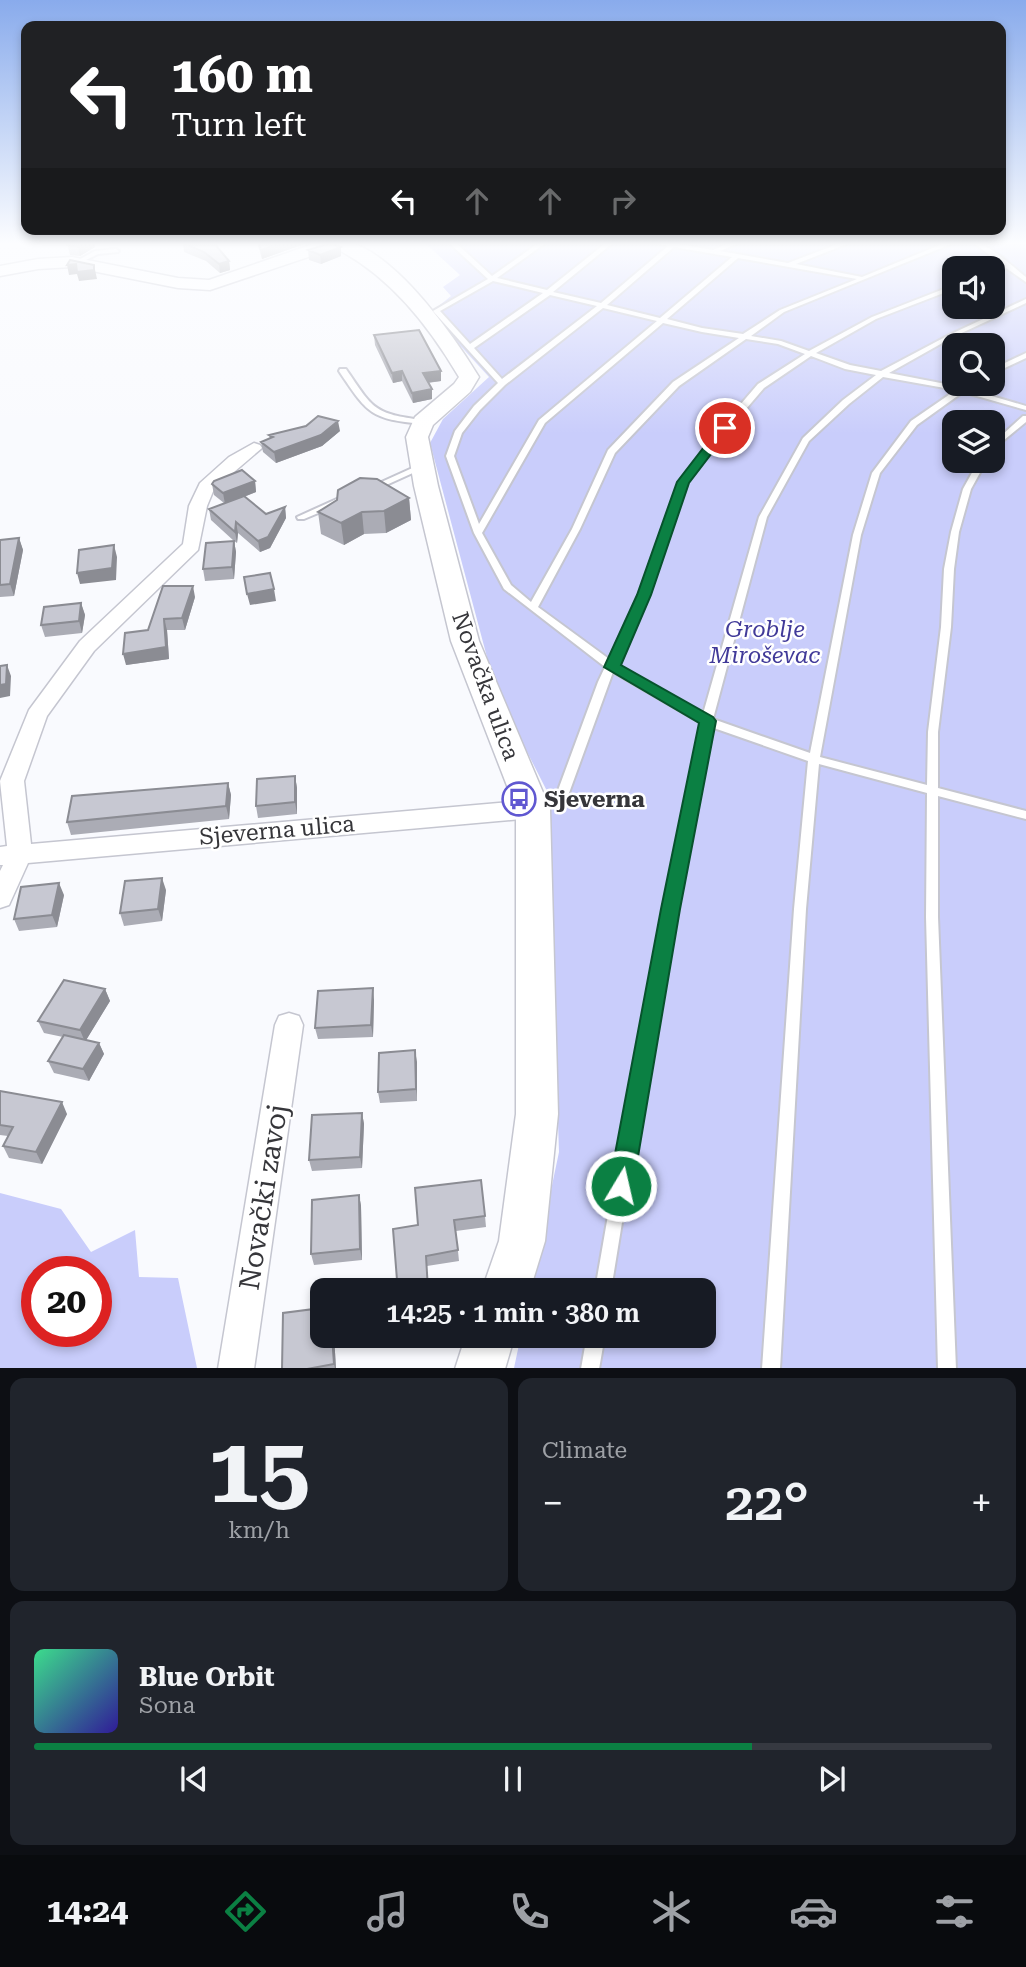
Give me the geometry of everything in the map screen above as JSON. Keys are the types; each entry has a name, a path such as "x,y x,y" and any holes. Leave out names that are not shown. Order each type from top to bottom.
{"street":[{"path":"416,306 456,354 469,376 463,388 423,422"},
{"name":"Novačka ulica","path":"423,422 417,437 422,467 465,641 533,809 537,1114 522,1241 510,1278"},
{"path":"0,898 10,855 12,781 37,715 86,646 192,545 198,506 206,487 235,460 254,448"},
{"name":"Sjeverna ulica","path":"10,855 533,809"},
{"name":"Novački zavoj","path":"236,1368 289,1025"},
{"path":"480,1368 487,1348"}],"lane":[{"path":"445,306 436,311 502,383"},
{"path":"470,348 530,306"},
{"path":"602,306 502,383 477,408 458,433 450,456 478,533 507,587 612,667 707,721 814,759 1026,815"},
{"path":"606,306 742,337 779,342 848,367 942,386"},
{"path":"478,533 542,422 611,361 680,306"},
{"path":"533,608 576,528 611,452 676,384 742,337 794,306"},
{"path":"563,793 603,681 644,595 683,482 761,386 812,352 874,318 905,306"},
{"path":"605,1278 633,1112 707,721 763,517 806,440 880,375 951,336 1016,306"},
{"path":"1005,366 1026,355"},
{"path":"343,371 370,411 394,419 423,422"},
{"path":"771,1368 800,909 814,759 857,535 876,473 915,423 952,396"},
{"path":"985,396 1026,408"},
{"path":"1005,437 1026,418"},
{"path":"362,492 422,467"},
{"path":"947,1368 932,917 931,791 933,732 951,557 960,508 977,473"},
{"path":"301,517 350,497"},
{"path":"590,1368 594,1348"}],"green space":[{"name":"Groblje Miroševac","path":"439,306 942,306 942,319 1005,319 1005,306 1026,306 1026,1368 514,1368 518,1348 716,1348 716,1278 533,1278 559,1152 547,791 496,691 430,443 443,419 489,377 430,313"},
{"path":"0,1193 61,1209 91,1252 135,1230 139,1277 178,1278 197,1368 0,1368"}],"building":[{"path":"419,330 441,371 423,373 432,389 412,393 402,371 392,373 374,335"},
{"path":"318,416 338,421 321,435 274,452 261,442 273,437 269,435 306,426"},
{"path":"242,470 255,481 223,493 212,484 214,481"},
{"path":"360,478 377,479 409,498 384,511 362,512 341,523 318,512 337,500 338,490"},
{"path":"244,496 266,514 285,507 268,537 258,541 236,522 235,532 209,509"},
{"path":"19,538 10,584 0,585 0,540"},
{"path":"234,541 232,567 203,569 206,543"},
{"path":"114,545 112,568 77,573 79,550"},
{"path":"270,573 274,589 247,594 244,577"},
{"path":"163,586 193,586 182,618 164,619 166,647 123,654 125,633 148,630"},
{"path":"81,603 79,621 41,625 44,607"},
{"path":"7,665 6,684 0,685 0,666"},
{"path":"295,776 295,802 256,806 257,779"},
{"path":"228,783 226,806 67,822 72,796"},
{"path":"162,878 158,909 120,913 125,881"},
{"path":"59,883 52,915 14,919 21,887"},
{"path":"64,980 105,989 80,1030 38,1021"},
{"path":"373,988 371,1025 315,1028 318,991"},
{"path":"64,1035 99,1043 83,1069 48,1061"},
{"path":"415,1050 416,1089 378,1092 379,1053"},
{"path":"0,1091 62,1102 36,1152 3,1146 13,1127 0,1125"},
{"path":"362,1113 360,1157 309,1160 312,1115"},
{"path":"481,1180 485,1216 454,1220 458,1250 426,1256 427,1278 397,1278 393,1229 418,1225 415,1188"},
{"path":"359,1195 360,1249 311,1254 312,1200"},
{"path":"310,1310 310,1348 333,1348 334,1364 312,1368 282,1368 283,1313"}],"place":[{"name":"Sjeverna","path":"519,799"}],"route":[{"path":"621,1186 670,909 707,721 701,715 612,667 644,595 683,482 725,428"}]}
